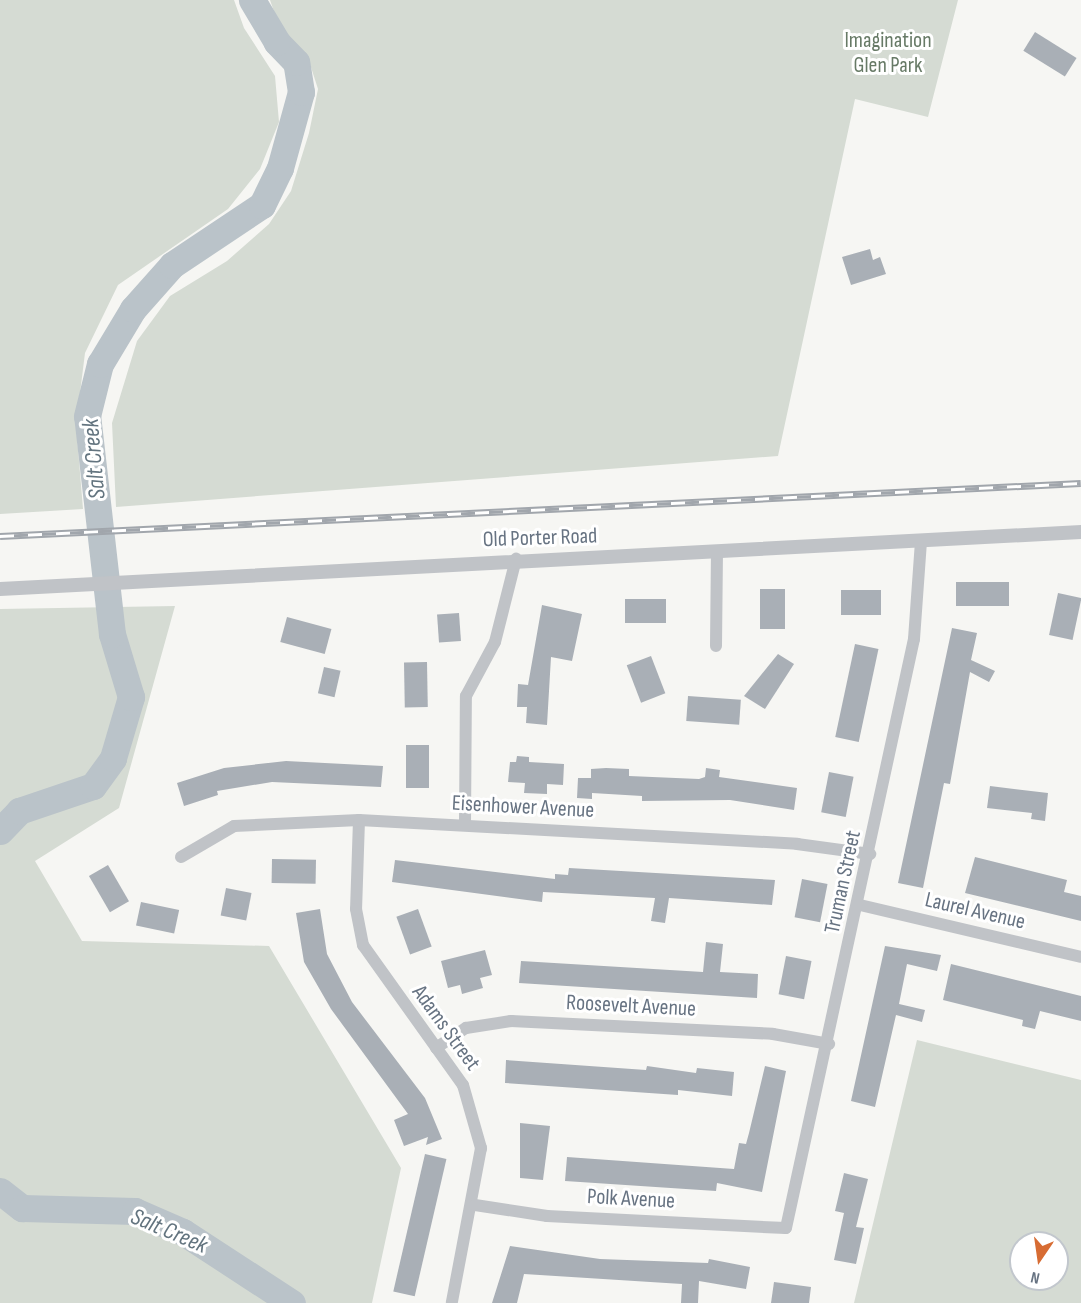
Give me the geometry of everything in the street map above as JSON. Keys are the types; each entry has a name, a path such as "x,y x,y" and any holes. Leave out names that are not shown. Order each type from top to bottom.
{"street":[{"name":"Old Porter Road","path":"0,589 68,587 516,560 717,553 1081,532"},
{"name":"Truman Street","path":"786,1228 830,1044 918,617 921,541"},
{"path":"716,646 717,553"},
{"path":"465,824 466,696 495,642 516,560"},
{"name":"Eisenhower Avenue","path":"181,857 234,826 359,820 465,824 797,844 870,854"},
{"name":"Adams Street","path":"359,820 356,909 363,945 463,1085 475,1116 481,1148 475,1205 452,1302"},
{"name":"Laurel Avenue","path":"860,905 1081,957"},
{"name":"Roosevelt Avenue","path":"436,1048 466,1028 512,1021 773,1035 830,1044"},
{"name":"Polk Avenue","path":"475,1205 547,1215 786,1228"}],"green space":[{"path":"0,0 234,0 244,28 275,76 279,122 260,169 228,209 118,285 85,353 76,425 83,509 0,514"},
{"name":"Imagination Glen Park","path":"270,0 958,0 928,117 855,99 778,456 116,507 112,423 137,341 170,296 227,261 269,224 291,191 309,133 318,89 308,58 279,26"},
{"path":"175,606 119,808 35,861 82,941 269,946 401,1168 372,1303 0,1303 0,609"},
{"path":"917,1040 1081,1080 1081,1303 854,1303"}],"building":[{"path":"1035,32 1077,58 1065,77 1023,51"},
{"path":"870,249 873,260 880,257 886,274 851,285 842,257"},
{"path":"956,582 1009,582 1009,606 956,606"},
{"path":"760,589 785,589 785,629 760,629"},
{"path":"841,590 881,590 881,615 841,615"},
{"path":"1058,593 1081,598 1073,640 1049,635"},
{"path":"625,599 666,599 666,623 625,623"},
{"path":"542,605 582,614 572,661 551,657 547,725 526,723 527,707 517,707 518,684 528,685"},
{"path":"459,613 461,641 439,642 437,615"},
{"path":"287,617 331,629 325,654 280,642"},
{"path":"952,628 977,633 971,660 995,671 989,682 970,672 950,784 944,783 923,888 898,883"},
{"path":"855,644 878,649 859,742 835,737"},
{"path":"778,654 794,664 765,709 744,696"},
{"path":"651,656 665,693 641,703 627,665"},
{"path":"404,662 427,662 428,707 405,707"},
{"path":"324,667 341,671 334,697 318,693"},
{"path":"688,696 741,700 739,725 686,721"},
{"path":"406,745 429,745 429,788 406,788"},
{"path":"517,756 529,757 529,762 564,764 563,785 547,784 547,794 524,793 525,783 508,782 510,762 516,762"},
{"path":"286,761 383,766 381,787 272,782 217,791 218,795 184,806 177,783 224,768"},
{"path":"706,768 720,770 719,777 797,788 794,810 730,800 642,801 642,796 592,793 592,799 577,798 578,778 591,778 591,769 629,769 629,776 699,779 705,777"},
{"path":"829,772 854,777 846,817 821,812"},
{"path":"990,786 1048,793 1045,821 1031,819 1032,813 987,808"},
{"path":"975,857 1067,880 1064,892 1081,896 1081,921 965,893"},
{"path":"272,859 316,860 316,884 272,883"},
{"path":"395,860 555,879 555,874 568,875 569,868 775,880 772,905 669,898 665,923 651,921 655,898 543,892 542,902 392,882"},
{"path":"108,865 129,901 110,912 89,876"},
{"path":"802,879 828,884 820,922 795,917"},
{"path":"226,888 252,893 246,920 221,915"},
{"path":"141,902 179,910 174,934 136,925"},
{"path":"320,909 327,954 352,1002 425,1098 442,1139 426,1145 428,1137 404,1146 394,1120 408,1114 331,1009 304,962 296,913"},
{"path":"418,909 432,947 410,954 396,917"},
{"path":"706,942 723,944 720,972 758,974 757,998 519,983 521,961 703,972"},
{"path":"885,946 941,955 937,971 907,964 899,1004 925,1010 922,1022 896,1015 875,1107 851,1101"},
{"path":"485,950 492,975 480,978 483,988 462,994 460,985 448,988 441,961"},
{"path":"786,956 812,961 804,999 779,994"},
{"path":"951,964 1081,996 1081,1021 1040,1011 1035,1029 1022,1026 1023,1020 943,1000"},
{"path":"506,1060 646,1070 647,1066 696,1073 697,1068 734,1072 732,1096 678,1090 678,1095 505,1083"},
{"path":"765,1066 786,1071 762,1192 717,1183 716,1191 565,1181 567,1157 734,1169 739,1143 746,1144"},
{"path":"520,1123 550,1126 543,1180 520,1178"},
{"path":"425,1154 446,1159 415,1296 393,1291"},
{"path":"844,1173 868,1179 856,1227 864,1228 856,1264 834,1260 844,1213 835,1211"},
{"path":"510,1246 600,1259 708,1263 709,1259 750,1267 746,1289 699,1281 698,1303 681,1303 682,1284 524,1274 517,1303 492,1303"},
{"path":"774,1282 811,1287 809,1303 771,1303"}],"waterway":[{"name":"Salt Creek","path":"0,831 19,811 93,786 113,758 131,697 112,634 87,416 100,364 133,309 172,265 262,205 280,168 301,92 296,62 277,42 252,0"},
{"name":"Salt Creek","path":"0,1191 22,1208 135,1211 183,1232 292,1303"}],"railway":[{"path":"0,536 1081,483"}]}
